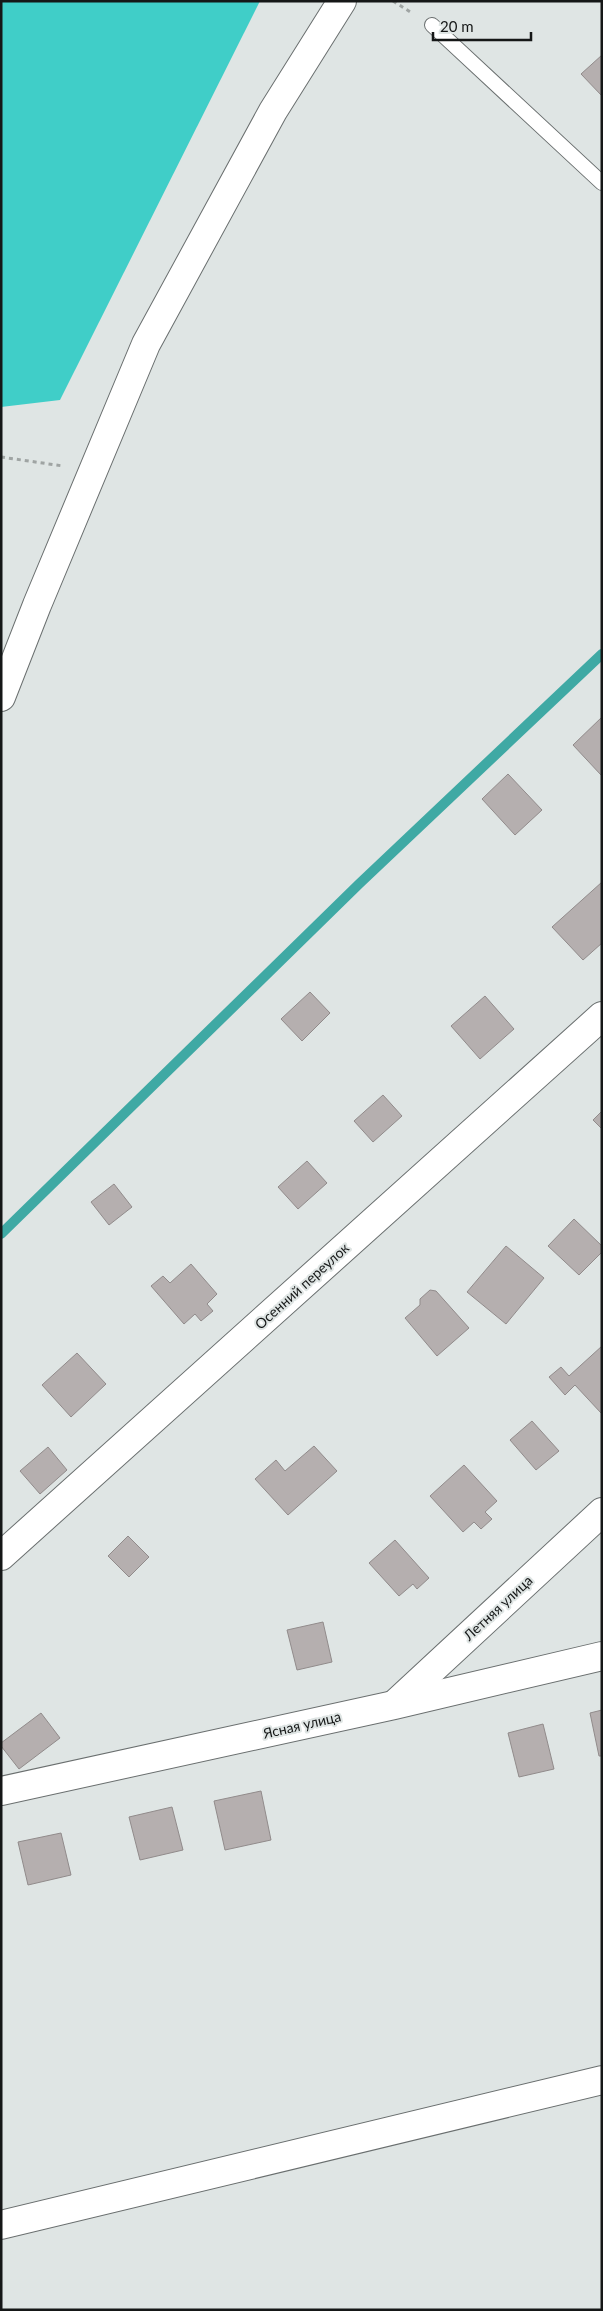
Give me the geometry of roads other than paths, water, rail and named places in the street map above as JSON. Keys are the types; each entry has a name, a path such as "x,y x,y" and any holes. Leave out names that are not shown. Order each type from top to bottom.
{"street":[{"path":"1,697 146,344 273,111 342,1"},
{"name":"Осенний переулок","path":"1,1556 602,1016"},
{"name":"Летняя улица","path":"394,1705 602,1512"},
{"name":"Ясная улица","path":"1,1791 394,1705 602,1656"},
{"path":"1,2225 602,2080"}],"lane":[{"path":"432,25 602,183"}],"waterway":[{"path":"1,1234 359,884 602,654"}]}
